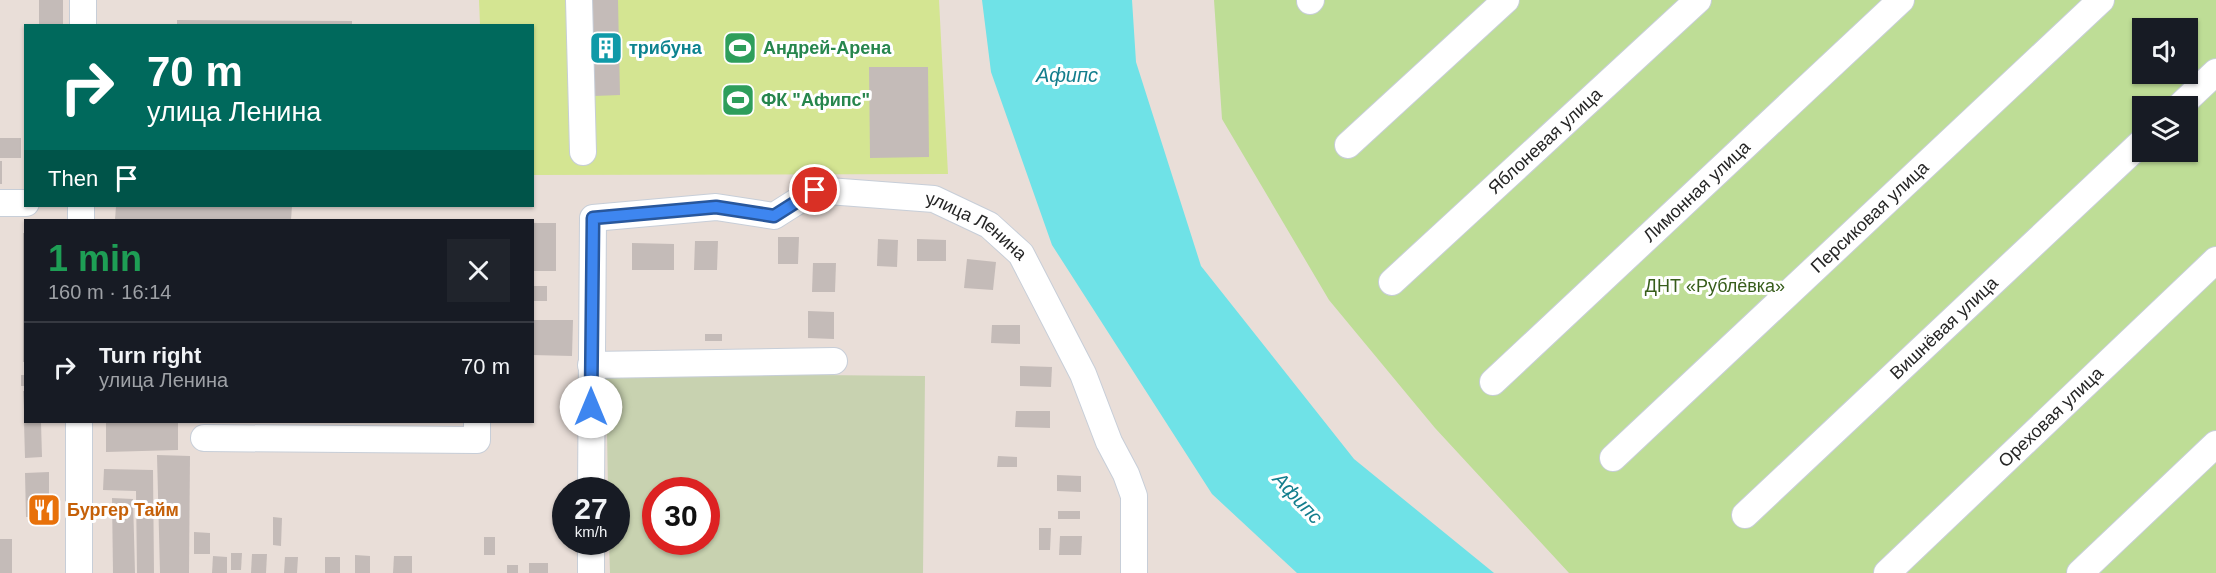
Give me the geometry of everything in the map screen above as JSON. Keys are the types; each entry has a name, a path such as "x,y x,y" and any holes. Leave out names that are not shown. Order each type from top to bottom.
{"street":[{"path":"82,24 83,0"},
{"path":"579,0 583,152"},
{"path":"1348,145 1506,0"},
{"name":"Яблоневая улица","path":"1392,282 1698,0"},
{"name":"Лимонная улица","path":"1492,382 1901,0"},
{"name":"Персиковая улица","path":"1613,458 2101,0"},
{"path":"2191,96 2216,72"},
{"name":"Вишнёвая улица","path":"1745,515 2132,151"},
{"name":"улица Ленина","path":"591,365 593,218 716,207 774,216 815,190 934,200 989,225 1021,254 1083,374 1109,442 1126,474 1134,496 1134,573"},
{"path":"0,203 24,203"},
{"name":"Ореховая улица","path":"1887,573 2216,260"},
{"path":"591,477 591,365 834,361"},
{"path":"79,423 79,573"},
{"path":"204,438 477,440 477,423"},
{"path":"2080,573 2216,444"},
{"path":"591,555 591,573"}],"green space":[{"name":"ФК \"Афипс\"","path":"479,0 939,0 948,174 534,175 534,24 480,24"},
{"name":"ДНТ «Рублёвка»","path":"1214,0 2216,0 2216,573 1569,573 1435,428 1329,300 1222,119"},
{"path":"606,373 925,376 923,573 610,573 609,555 630,555 630,477 608,477"}],"water":[{"name":"Афипс","path":"982,0 1132,0 1136,62 1201,266 1354,459 1494,573 1297,573 1212,494 1052,245 991,72"}],"building":[{"path":"39,0 63,0 63,24 39,24"},
{"name":"трибуна","path":"591,0 618,0 620,95 594,96"},
{"path":"177,20 352,21 352,24 177,24"},
{"path":"869,67 928,67 929,157 870,158"},
{"path":"0,138 21,138 21,158 0,158"},
{"path":"0,161 2,161 2,184 0,184"},
{"path":"116,207 292,207 291,219 115,219"},
{"path":"534,223 556,223 556,271 534,271"},
{"path":"23,233 24,233 24,362"},
{"path":"778,237 799,237 798,264 778,264"},
{"path":"878,239 898,240 897,267 877,266"},
{"path":"917,239 946,240 946,261 917,261"},
{"path":"695,241 718,241 717,270 694,270"},
{"path":"632,243 674,244 674,270 632,270"},
{"path":"967,259 996,262 993,290 964,288"},
{"path":"813,263 836,263 835,292 812,292"},
{"path":"534,286 547,286 547,301 534,301"},
{"path":"808,311 834,312 834,339 808,338"},
{"path":"534,320 573,320 572,356 534,355"},
{"path":"992,325 1020,325 1020,344 991,343"},
{"path":"705,334 722,334 722,341 705,341"},
{"path":"1020,366 1052,367 1051,387 1020,386"},
{"path":"21,375 24,375 24,386 21,386"},
{"path":"1016,411 1050,411 1050,428 1015,427"},
{"path":"24,423 41,423 42,457 25,458"},
{"path":"106,423 178,423 178,450 106,452"},
{"path":"157,455 190,456 189,573 160,573"},
{"path":"998,456 1017,457 1017,467 997,467"},
{"path":"104,469 153,470 154,573 137,573 136,491 103,490"},
{"path":"49,472 49,517 26,517 25,473"},
{"path":"1057,475 1081,476 1081,492 1057,491"},
{"path":"112,498 133,499 135,573 113,573"},
{"path":"1058,511 1080,511 1080,519 1058,519"},
{"path":"273,517 282,518 281,546 273,545"},
{"path":"1039,528 1051,528 1050,550 1039,550"},
{"path":"194,532 210,533 210,554 194,554"},
{"path":"1060,536 1082,536 1081,555 1059,555"},
{"path":"484,537 495,537 495,555 484,555"},
{"path":"0,539 12,539 12,573 0,573"},
{"path":"231,553 242,553 241,570 231,570"},
{"path":"252,554 267,554 266,573 251,573"},
{"path":"355,555 370,556 370,573 355,573"},
{"path":"213,556 227,557 227,573 212,573"},
{"path":"394,556 412,556 412,573 393,573"},
{"path":"285,557 298,557 297,573 284,573"},
{"path":"325,557 340,557 340,573 325,573"},
{"path":"529,563 548,563 548,573 529,573"},
{"path":"507,565 518,565 518,573 507,573"}],"place":[{"name":"трибуна","path":"606,48"},
{"name":"Андрей-Арена","path":"740,48"},
{"name":"ФК \"Афипс\"","path":"738,100"},
{"name":"Бургер Тайм","path":"44,510"}],"route":[{"path":"591,407 593,218 716,207 774,216 815,190"}]}
